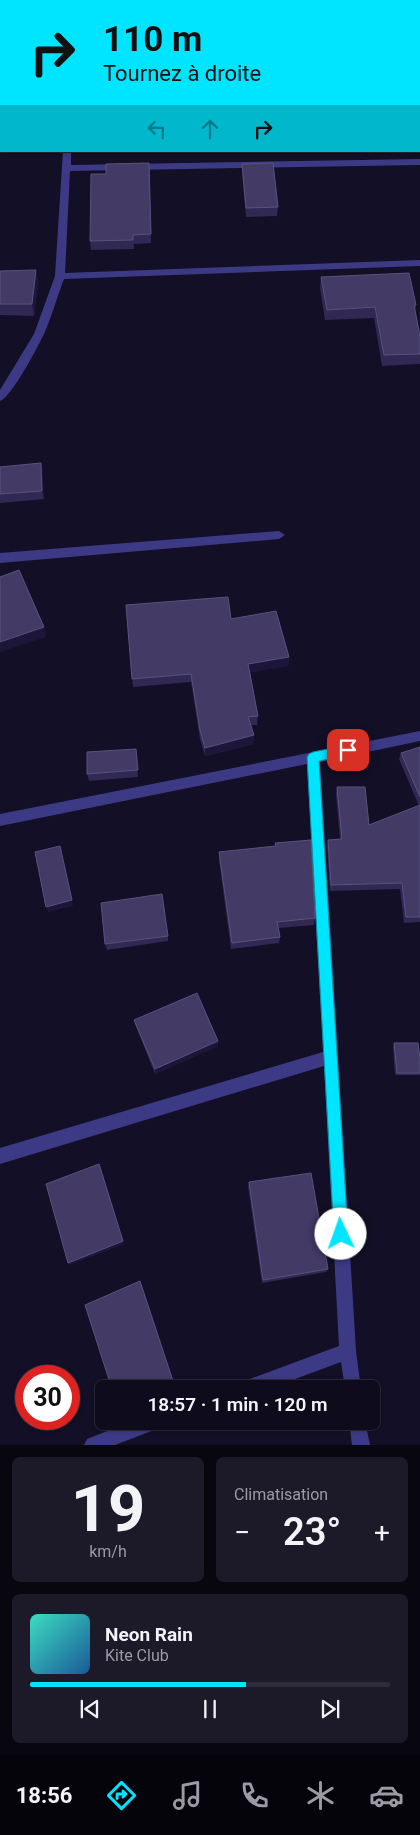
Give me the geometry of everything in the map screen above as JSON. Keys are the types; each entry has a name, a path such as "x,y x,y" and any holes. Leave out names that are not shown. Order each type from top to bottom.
{"street":[{"path":"0,397 10,384 39,334 60,276 67,152"},
{"path":"66,168 420,162"},
{"path":"60,276 420,263"},
{"path":"0,558 279,535"},
{"path":"0,820 420,736"},
{"path":"313,757 348,1351 352,1380"},
{"path":"0,1156 331,1057"},
{"path":"269,1380 348,1351"},
{"path":"93,1445 132,1430"},
{"path":"359,1430 361,1445"}],"building":[{"path":"149,163 151,234 133,235 133,240 90,241 91,174 106,174 106,164"},
{"path":"273,163 278,207 246,208 242,164"},
{"path":"36,270 32,304 0,304 0,271"},
{"path":"409,273 416,305 414,305 420,336 420,354 384,355 375,307 327,310 321,277"},
{"path":"41,463 42,491 0,494 0,467"},
{"path":"19,570 44,627 0,642 0,577"},
{"path":"228,597 231,619 276,611 289,657 248,664 258,716 248,717 254,735 205,748 200,730 191,674 132,679 126,605"},
{"path":"420,747 420,797 401,753"},
{"path":"136,749 138,770 87,774 87,752"},
{"path":"337,787 365,787 369,825 420,805 420,917 406,917 402,883 331,885 328,840 342,839"},
{"path":"311,840 315,918 277,922 280,937 232,943 219,852 276,846 275,843"},
{"path":"60,846 72,900 46,907 35,852"},
{"path":"162,894 168,936 105,944 101,903"},
{"path":"197,993 218,1041 155,1069 134,1020"},
{"path":"394,1043 418,1043 420,1073 397,1073"},
{"path":"99,1164 123,1241 68,1263 46,1184"},
{"path":"311,1173 328,1269 263,1280 249,1182"},
{"path":"140,1281 173,1380 109,1380 85,1305"}],"route":[{"path":"341,1234 313,757 348,750"}]}
